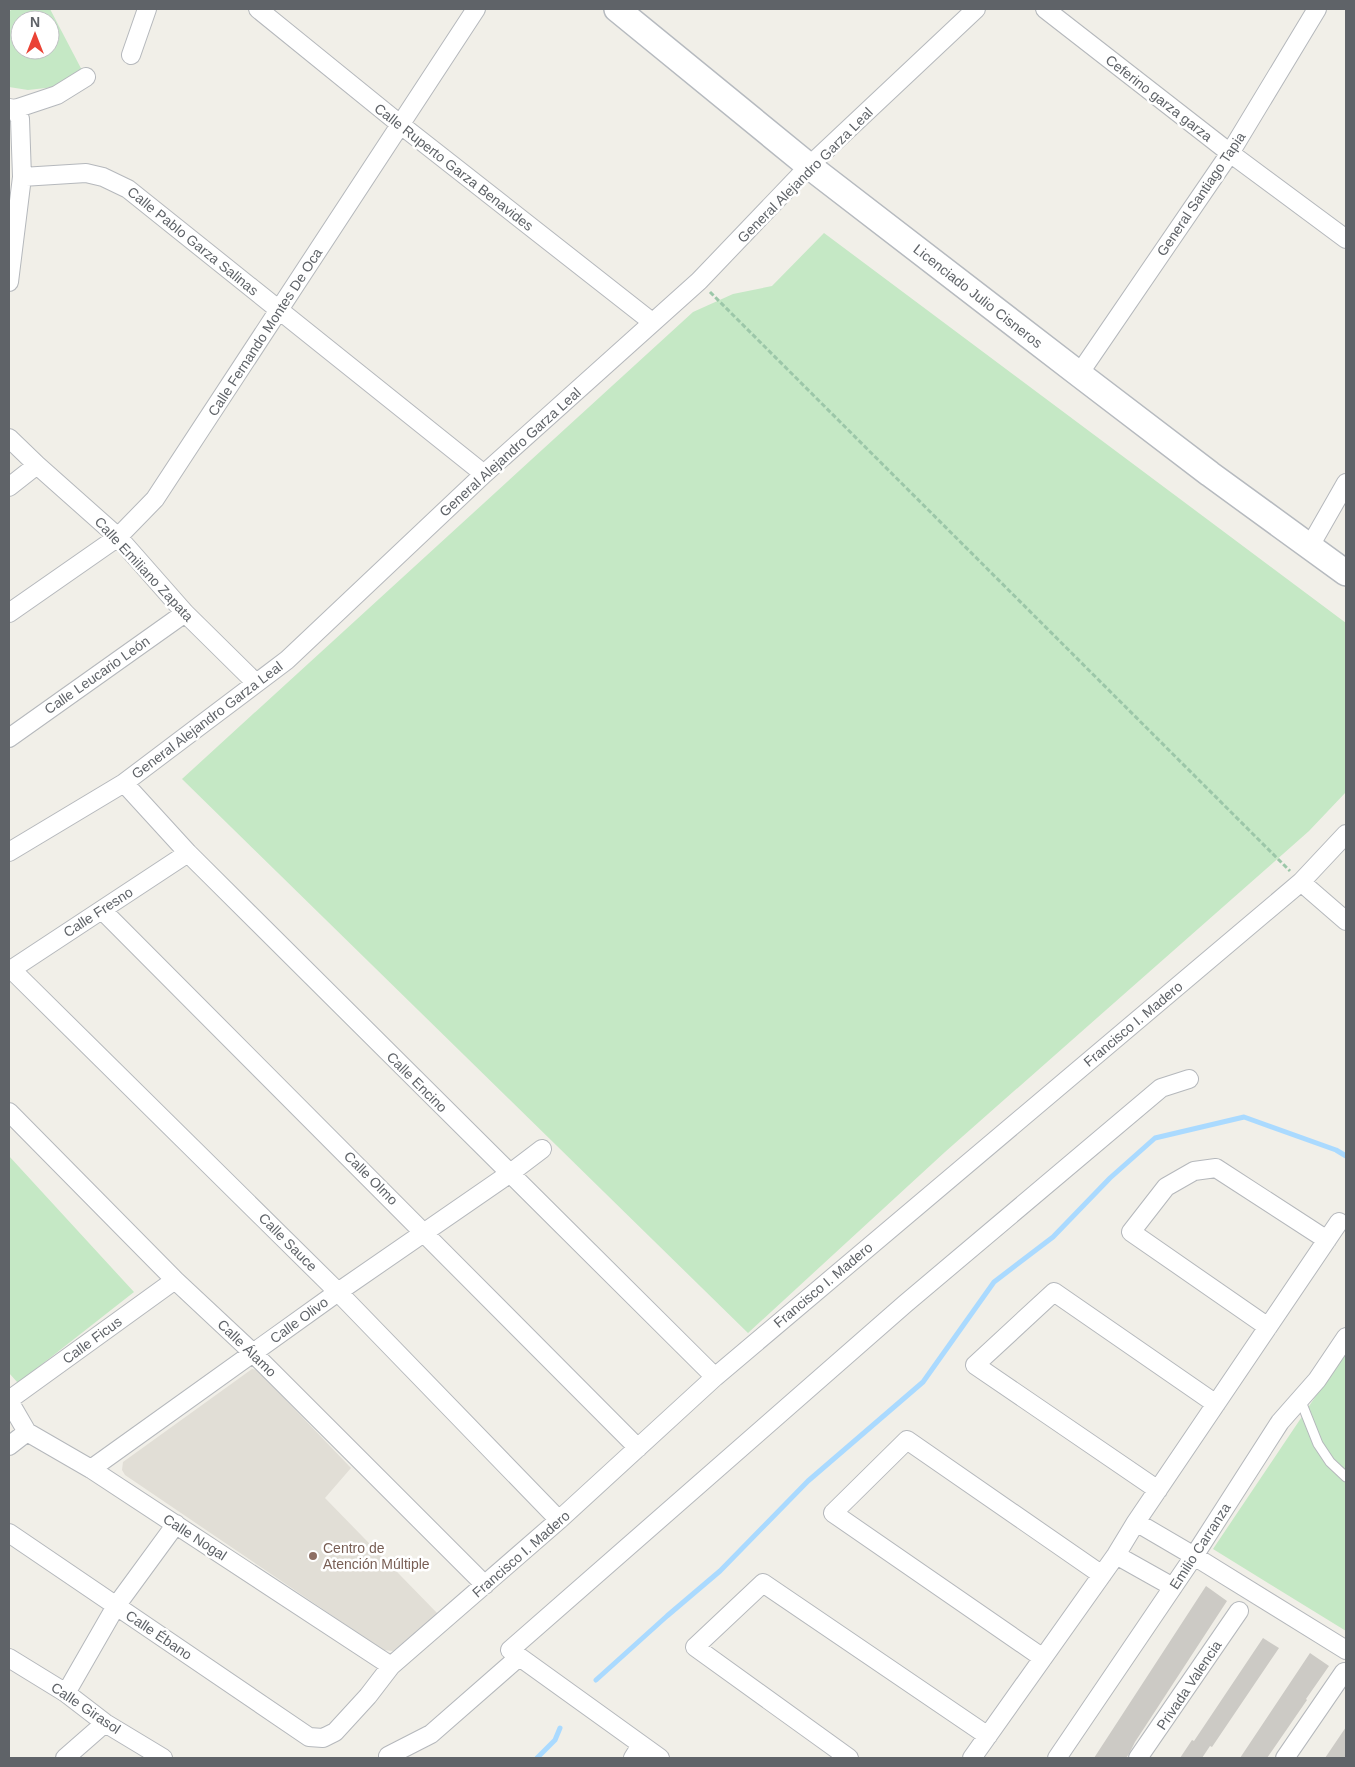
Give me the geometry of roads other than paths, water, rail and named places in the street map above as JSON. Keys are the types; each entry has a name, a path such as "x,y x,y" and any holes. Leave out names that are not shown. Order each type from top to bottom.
{"street":[{"path":"131,55 147,9"},
{"name":"Calle Ruperto Garza Benavides","path":"258,9 401,125 652,322"},
{"name":"Calle Fernando Montes De Oca","path":"9,613 118,537 155,499 476,9"},
{"name":"Licenciado Julio Cisneros","path":"617,9 809,166 1210,474 1346,573"},
{"name":"General Alejandro Garza Leal","path":"9,852 124,783 287,660 484,474 699,281 809,166 974,9"},
{"name":"Ceferino garza garza","path":"1045,9 1230,153 1346,239"},
{"name":"General Santiago Tapia","path":"1079,374 1230,153 1317,9"},
{"path":"9,282 12,220 22,177 20,120 12,109 56,95 86,77"},
{"name":"Calle Pablo Garza Salinas","path":"22,177 86,173 116,182 128,189 484,474"},
{"name":"Calle Emiliano Zapata","path":"9,438 118,537 185,613 256,683"},
{"path":"9,487 37,465"},
{"path":"1310,546 1346,483"},
{"name":"Calle Leucario León","path":"9,738 185,613"},
{"name":"Calle Encino","path":"124,783 188,853 714,1377"},
{"name":"Francisco I. Madero","path":"309,1736 323,1738 335,1732 368,1696 391,1666 559,1520 714,1377 1301,882 1346,834"},
{"name":"Calle Fresno","path":"10,970 188,853"},
{"path":"1301,882 1346,921"},
{"name":"Calle Olmo","path":"102,910 424,1231 638,1448"},
{"name":"Calle Sauce","path":"10,970 338,1292 559,1520"},
{"path":"660,1758 637,1752 510,1650 905,1304 1161,1088 1189,1078"},
{"name":"Calle Álamo","path":"9,1112 175,1280 253,1353 485,1585"},
{"name":"Calle Olivo","path":"92,1469 338,1292 509,1174 542,1149"},
{"path":"1268,1326 1131,1232 1166,1187 1194,1171 1216,1168 1327,1240"},
{"path":"972,1758 1116,1555 1136,1522 1339,1222"},
{"name":"Calle Ficus","path":"9,1400 175,1280"},
{"path":"1158,1490 975,1365 1054,1292 1216,1404"},
{"name":"Emilio Carranza","path":"1057,1758 1194,1556 1280,1422 1317,1380 1346,1337"},
{"path":"9,1400 27,1432 9,1446"},
{"name":"Calle Nogal","path":"27,1432 92,1469 391,1666"},
{"path":"1043,1658 833,1513 907,1440 1102,1575"},
{"path":"1136,1522 1346,1650"},
{"path":"66,1693 116,1606 176,1524"},
{"name":"Calle Ébano","path":"9,1533 309,1736"},
{"path":"1116,1555 1173,1587"},
{"path":"849,1758 694,1646 763,1583 988,1736"},
{"name":"Privada Valencia","path":"1138,1758 1239,1611"},
{"path":"388,1756 431,1734 519,1657"},
{"name":"Calle Girasol","path":"12,1666 66,1693 105,1722 163,1758"},
{"path":"1285,1758 1344,1672"},
{"path":"65,1758 105,1722"}],"lane":[{"path":"1300,1399 1318,1444 1330,1462 1346,1477"}],"waterway":[{"path":"596,1680 720,1571 808,1481 923,1382 994,1282 1053,1237 1110,1178 1155,1138 1244,1117 1336,1150 1346,1156"},
{"path":"537,1758 555,1740 560,1728"}],"place":[{"name":"Centro de Atención Múltiple","path":"313,1556"}]}
